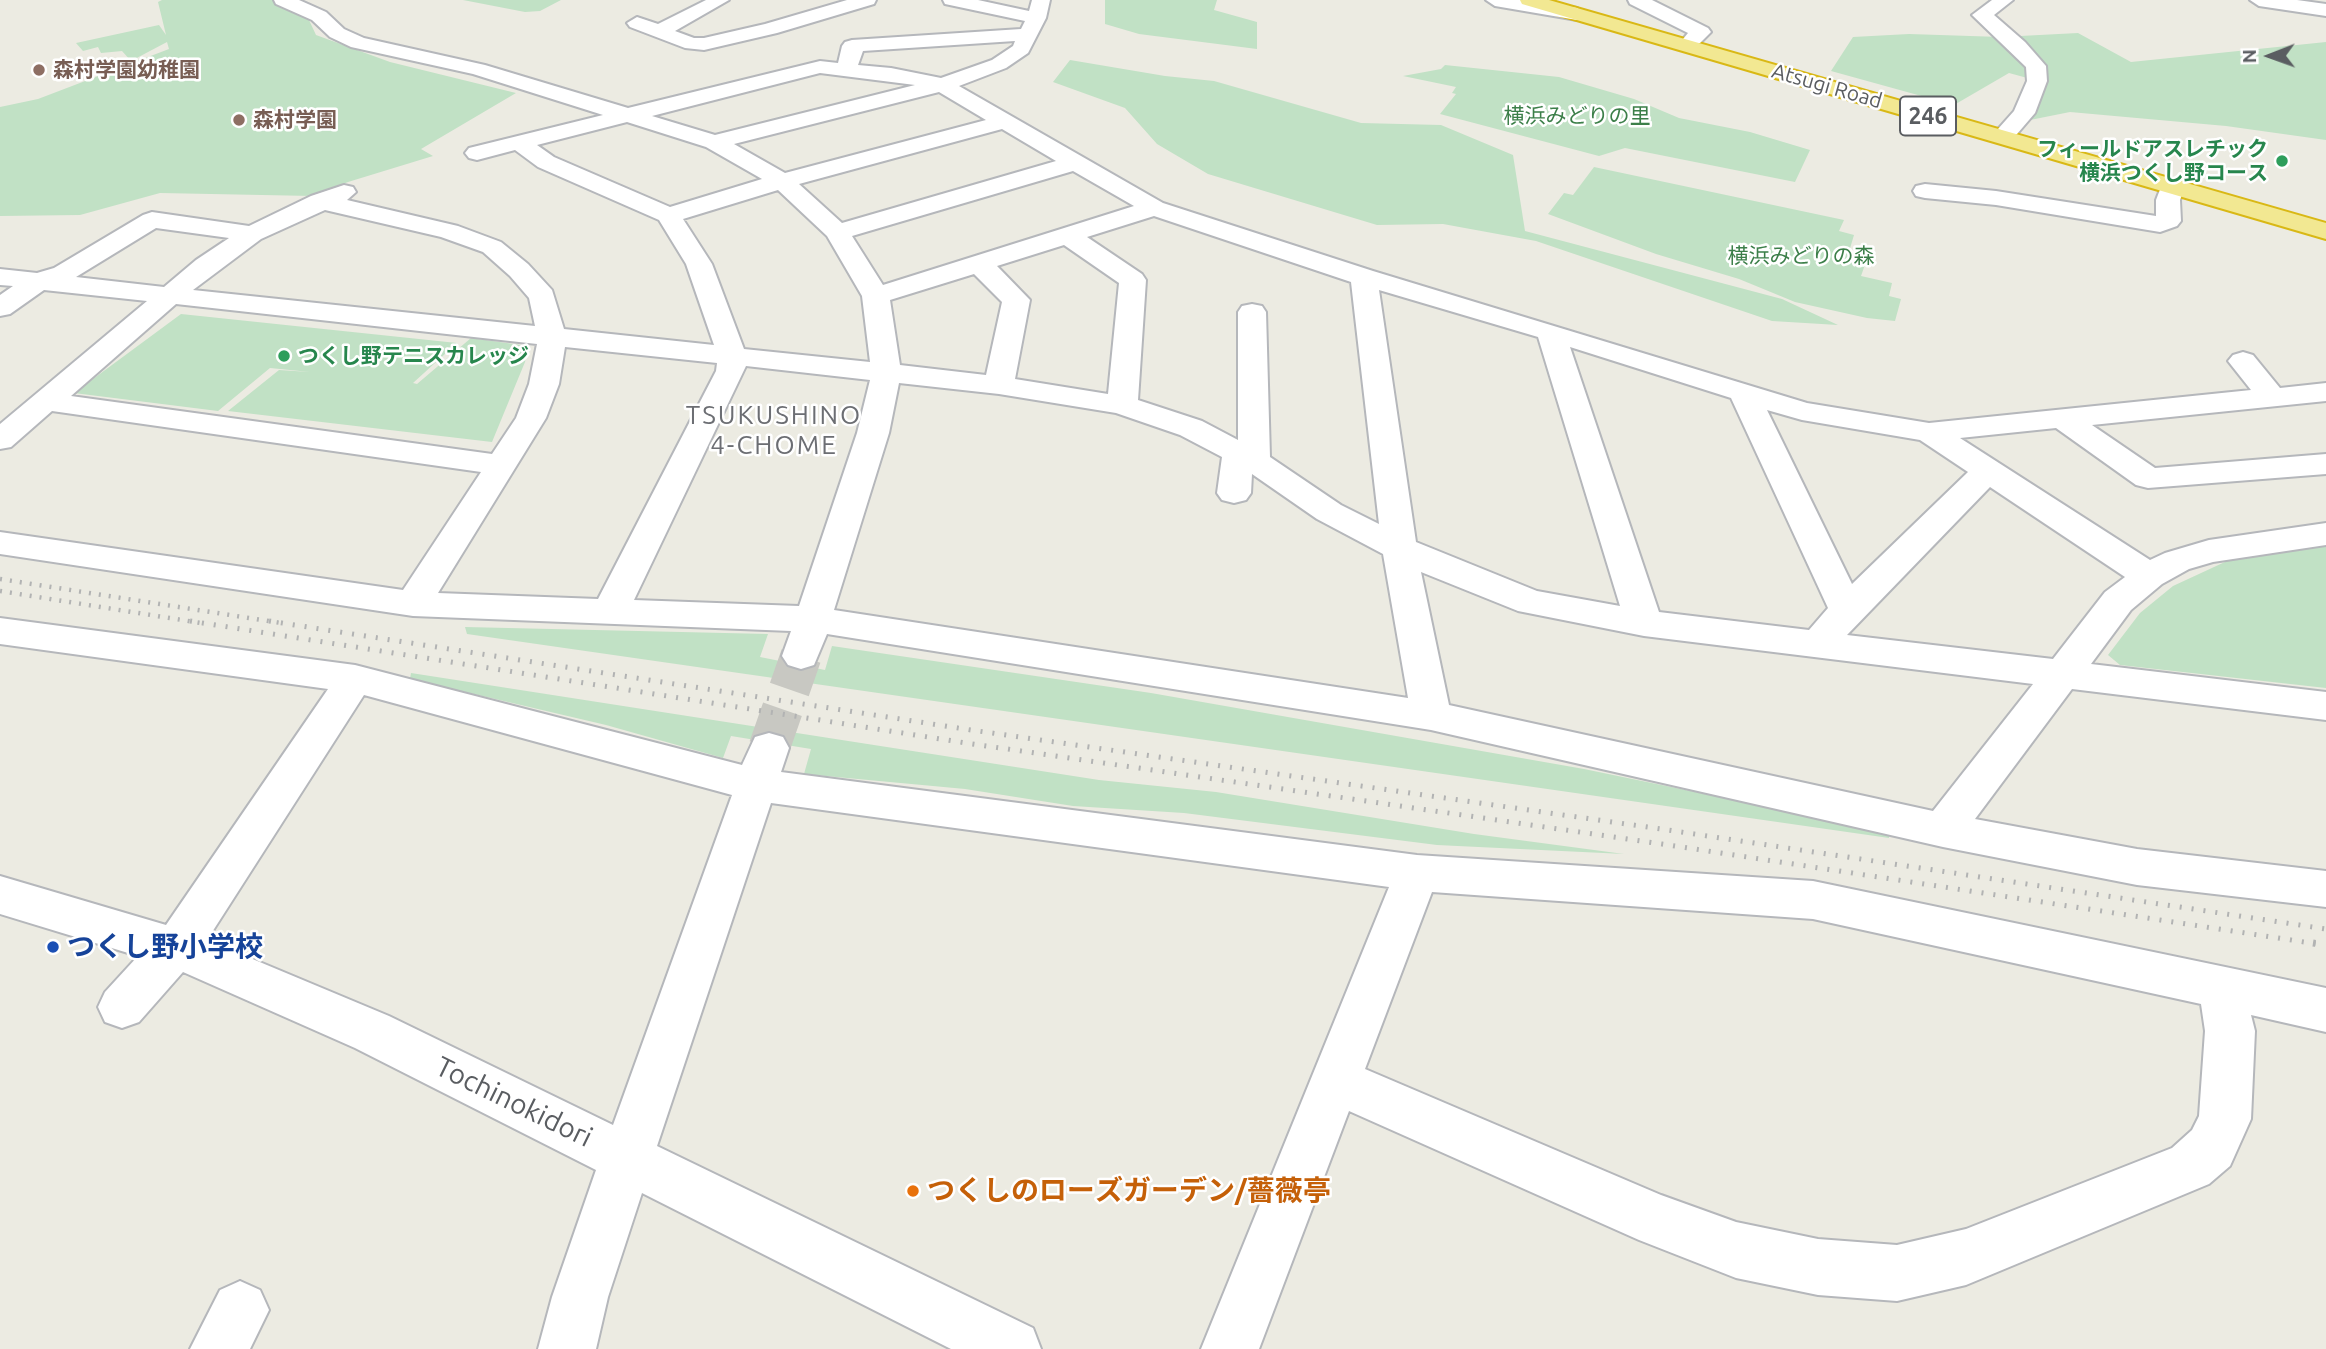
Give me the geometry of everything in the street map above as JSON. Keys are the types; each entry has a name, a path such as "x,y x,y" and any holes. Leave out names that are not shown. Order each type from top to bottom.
{"highway":[{"name":"Atsugi Road","path":"1529,0 2326,231"},
{"name":"Atsugi Road","path":"1557,0 2326,220"}],"street":[{"path":"283,0 319,16 337,33 358,43 478,69 715,142 782,181 836,232 876,296 886,373 873,433 808,638"},
{"path":"660,31 720,0"},
{"path":"636,23 692,44 704,44 770,29 867,0"},
{"path":"952,0 1035,17"},
{"path":"1495,0 1577,14"},
{"path":"1637,0 1701,32 1693,39"},
{"path":"2004,0 1982,15 2018,46 2036,66 2037,81 2024,113 2009,129"},
{"path":"2259,0 2326,10"},
{"path":"846,68 853,51 852,46 1035,17"},
{"path":"715,142 942,85 999,64 1021,49 1035,17"},
{"path":"477,153 820,68 846,68 942,85 1154,208 1364,276 1802,411 1929,432 2326,392"},
{"path":"668,215 782,181 1006,121"},
{"path":"520,143 546,162 668,215 699,264 732,356 731,371 609,613"},
{"path":"836,232 1075,163"},
{"path":"0,440 170,295 252,234 320,201 362,185"},
{"path":"1925,191 1996,198 2160,224 2168,221 2168,200 2173,187"},
{"path":"320,201 449,231 492,247 519,270 542,296 552,338 544,384 531,418 413,604"},
{"path":"876,296 1154,208"},
{"path":"0,308 39,281 63,274 152,220 252,234"},
{"path":"1066,235 1133,280 1122,405"},
{"path":"978,264 1016,300 999,385"},
{"path":"1364,276 1399,548 1431,716"},
{"path":"0,277 999,385 1122,405 1191,428 1246,457 1329,512 1399,548 1464,577 1531,602 1644,623 2326,706"},
{"path":"1234,493 1246,457 1252,312"},
{"path":"1551,332 1644,623"},
{"path":"2243,361 2271,397"},
{"path":"1743,392 1847,610"},
{"path":"44,401 502,465"},
{"path":"2063,419 2148,478 2326,464"},
{"path":"1929,432 2149,576"},
{"path":"1818,644 1847,610 1989,470"},
{"path":"1943,830 2118,601 2149,576 2177,561 2209,551 2326,534"},
{"path":"0,543 413,604 609,613 1431,716 1943,830 2137,867 2326,889"},
{"path":"0,631 355,679 763,767 1417,873 1813,900 2326,1010"},
{"path":"121,1007 176,948 355,679"},
{"path":"567,1349 580,1297 763,767"},
{"path":"1230,1349 1417,873"},
{"name":"Tochinokidori","path":"0,895 176,948 372,1032 1012,1349"},
{"path":"1336,1081 1658,1221 1736,1250 1818,1267 1896,1273 1966,1257 2190,1166 2211,1148 2225,1119 2230,1031 2222,988"}],"green space":[{"name":"森村学園","path":"279,0 309,20 316,35 390,62 516,93 421,149 433,156 348,182 313,196 160,193 80,215 0,216 0,107 38,99 169,49 167,42 131,61 122,51 101,53 98,47 83,51 76,43 159,25 166,35 158,2"},
{"path":"463,0 561,0 540,11 525,12"},
{"path":"1105,0 1217,0 1214,10 1257,22 1257,49 1139,34 1105,24"},
{"path":"2078,33 2131,62 2326,42 2326,140 2226,126 2070,112 2030,120 2042,82 2009,73 1954,105 1831,71 1853,37 1909,34 2001,37"},
{"path":"1070,60 1165,76 1214,81 1361,123 1441,125 1513,155 1525,231 1782,299 1838,325 1772,321 1536,241 1443,224 1377,225 1208,174 1157,144 1125,108 1053,82"},
{"name":"横浜みどりの里","path":"1445,65 1559,77 1634,99 1679,118 1750,132 1810,150 1795,182 1625,148 1599,156 1440,114 1456,94 1452,93 1456,87 1403,76 1441,69"},
{"name":"横浜みどりの森","path":"1594,167 1844,220 1839,231 1854,235 1848,255 1867,259 1861,276 1892,283 1889,296 1901,299 1895,321 1867,318 1795,302 1739,279 1656,254 1548,214 1564,193 1573,195"},
{"path":"181,314 457,343 413,383 417,384 471,338 528,346 525,362 492,442 228,411 279,370 310,372 270,368 218,411 74,393"},
{"path":"2326,546 2326,688 2120,665 2108,655 2140,613 2173,586 2227,561"},
{"path":"465,627 768,634 760,657 825,670 832,646 1151,693 1584,769 1889,832 1889,838 467,634"},
{"path":"411,673 1099,780 1216,792 1474,834 1624,854 1437,845 1184,813 1073,806 965,789 804,774 811,749 731,736 723,758 606,725 410,679"}],"tunnel":[{"path":"769,748 801,656"}],"railway":[{"path":"0,579 281,623"},
{"path":"0,591 201,623"},
{"path":"190,621 966,743 1662,844 2324,945"},
{"path":"269,621 971,730 1661,829 2326,929"},
{"path":"2313,943 2326,945"}],"place":[{"name":"森村学園幼稚園","path":"39,70"},
{"name":"森村学園","path":"239,120"},
{"name":"フィールドアスレチック 横浜つくし野コース","path":"2282,161"},
{"name":"つくし野テニスカレッジ","path":"284,356"},
{"name":"つくし野小学校","path":"53,947"},
{"name":"つくしのローズガーデン/薔薇亭","path":"913,1191"}],"district":[{"name":"TSUKUSHINO 4-CHOME","path":"774,430"}]}
